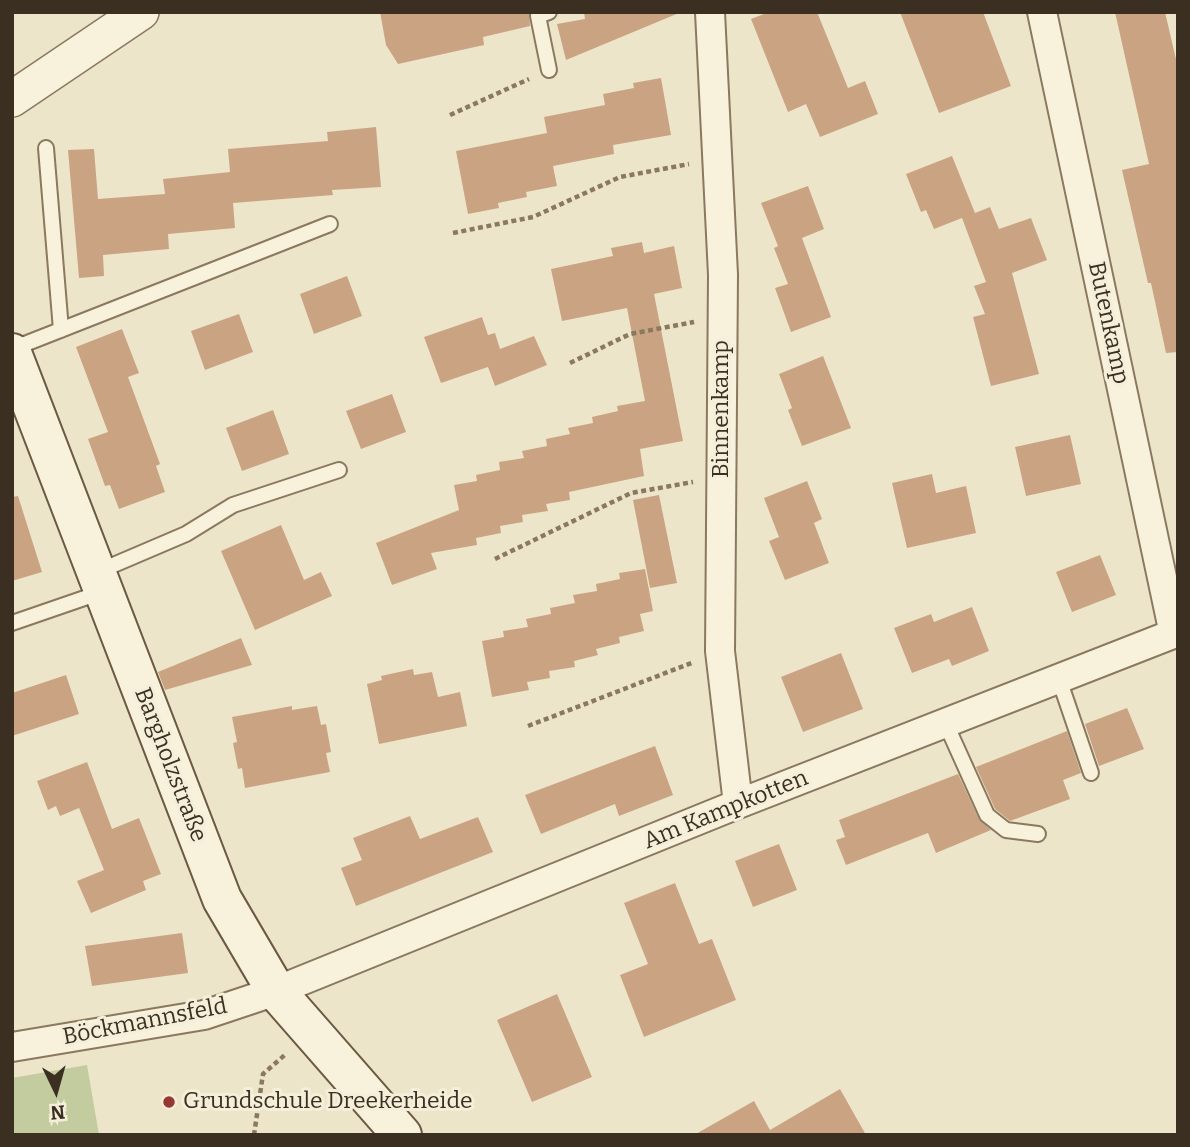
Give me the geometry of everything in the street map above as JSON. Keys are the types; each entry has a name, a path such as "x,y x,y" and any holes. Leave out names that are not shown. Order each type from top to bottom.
{"main road":[{"name":"Bargholzstraße","path":"12,351 222,899 276,991 402,1135"}],"street":[{"path":"12,99 141,12"},
{"name":"Binnenkamp","path":"710,12 723,275 720,651 738,804"},
{"name":"Butenkamp","path":"1042,12 1176,633"},
{"name":"Am Kampkotten","path":"276,991 738,804 1176,633"},
{"name":"Böckmannsfeld","path":"12,1046 204,1016 276,991"}],"lane":[{"path":"549,70 538,16 550,12"},
{"path":"46,148 61,330"},
{"path":"12,351 330,224"},
{"path":"12,623 99,582 233,505 339,470"},
{"path":"1059,679 1091,773"},
{"path":"946,724 987,815 1006,830 1038,834"}],"path":[{"path":"450,115 549,70"},
{"path":"453,233 533,217 620,177 717,159"},
{"path":"570,363 630,334 723,317"},
{"path":"495,559 631,493 722,477"},
{"path":"528,726 720,651"},
{"path":"254,1135 263,1074 311,1032"}],"green space":[{"path":"87,1065 99,1135 12,1135 12,1078"}],"building":[{"path":"380,12 529,12 530,26 483,37 484,45 398,64 386,45"},
{"path":"584,12 679,13 566,60 557,24 585,19"},
{"path":"769,12 817,12 848,88 865,81 878,114 820,137 806,104 788,112 751,19"},
{"path":"900,12 983,12 1011,86 939,113"},
{"path":"1115,12 1165,12 1178,68 1178,352 1166,353 1122,170 1149,164"},
{"path":"661,78 671,135 613,145 614,154 553,166 557,186 526,192 527,197 498,203 499,208 468,214 456,151 547,133 544,117 605,105 603,94 634,88 633,83"},
{"path":"376,127 381,187 332,190 333,195 233,203 235,228 168,234 169,249 103,255 104,276 79,278 68,150 94,149 98,199 165,194 163,179 230,172 228,149 328,141 327,132"},
{"path":"952,156 975,213 990,207 999,229 1031,218 1047,260 1012,273 1039,374 991,386 973,317 985,314 974,286 986,282 962,218 934,229 926,210 921,212 906,174"},
{"path":"808,186 824,229 802,238 831,317 791,332 775,288 788,284 774,248 778,246 761,203"},
{"path":"642,242 644,253 674,246 682,288 654,294 683,441 640,449 644,476 569,492 570,500 546,504 548,511 522,515 523,522 500,526 501,533 476,538 477,545 431,553 437,569 392,585 376,543 459,510 454,485 477,481 476,475 500,470 499,462 524,458 522,451 547,446 546,439 570,434 568,428 593,423 592,417 618,411 617,406 645,401 627,308 562,321 551,269 613,256 611,248"},
{"path":"347,276 362,316 314,334 300,294"},
{"path":"239,314 253,352 205,370 191,331"},
{"path":"482,317 488,335 495,333 500,349 534,336 547,365 495,386 488,367 441,383 424,337"},
{"path":"122,329 139,373 128,377 160,464 156,466 165,492 119,509 110,485 105,486 88,439 108,432 76,347"},
{"path":"823,356 851,428 802,446 788,410 792,408 779,374"},
{"path":"392,394 406,432 361,449 346,411"},
{"path":"273,410 289,454 242,471 226,428"},
{"path":"1070,435 1081,484 1026,496 1015,447"},
{"path":"932,474 936,493 966,486 976,533 907,548 892,483"},
{"path":"807,481 822,519 814,523 829,563 785,580 769,541 779,537 764,498"},
{"path":"659,495 677,583 650,588 633,500"},
{"path":"18,496 42,572 12,581 12,497"},
{"path":"281,525 304,580 321,572 332,596 255,630 221,551"},
{"path":"1100,555 1116,595 1072,612 1056,572"},
{"path":"645,569 653,611 640,614 644,631 619,637 620,643 596,649 598,655 574,661 575,667 549,671 550,678 527,682 529,690 492,697 482,641 504,637 503,631 528,627 526,619 551,614 550,608 575,603 573,595 597,591 596,584 620,579 619,573"},
{"path":"972,607 989,651 952,666 949,659 912,673 894,628 931,614 934,622"},
{"path":"241,638 252,665 165,690 158,672"},
{"path":"841,653 863,709 803,732 781,677"},
{"path":"413,669 414,675 432,672 438,697 460,692 467,726 379,744 367,684 382,680 381,676"},
{"path":"66,675 79,714 12,736 12,693"},
{"path":"292,706 292,710 317,706 321,725 326,724 331,752 326,753 330,772 245,788 242,768 238,769 233,743 237,742 232,717"},
{"path":"1127,708 1144,749 1099,766 1085,724"},
{"path":"1067,731 1081,773 1063,780 1070,799 1010,821 995,809 976,767"},
{"path":"655,746 673,795 619,816 615,804 541,834 525,795"},
{"path":"87,762 112,829 139,818 161,874 143,881 146,890 91,913 77,881 104,870 79,808 60,816 56,806 48,810 37,781"},
{"path":"958,774 979,819 991,830 936,853 928,833 846,865 836,840 845,837 839,820"},
{"path":"410,816 420,839 478,817 493,852 356,906 341,868 362,860 353,838"},
{"path":"779,844 797,890 753,907 735,861"},
{"path":"675,883 699,944 712,939 736,1000 644,1037 620,975 648,964 624,903"},
{"path":"182,933 188,973 92,986 85,946"},
{"path":"557,994 592,1077 532,1102 497,1020"},
{"path":"840,1089 866,1135 694,1135 754,1101 770,1130"}],"place":[{"name":"Grundschule Dreekerheide","path":"169,1102"}]}
